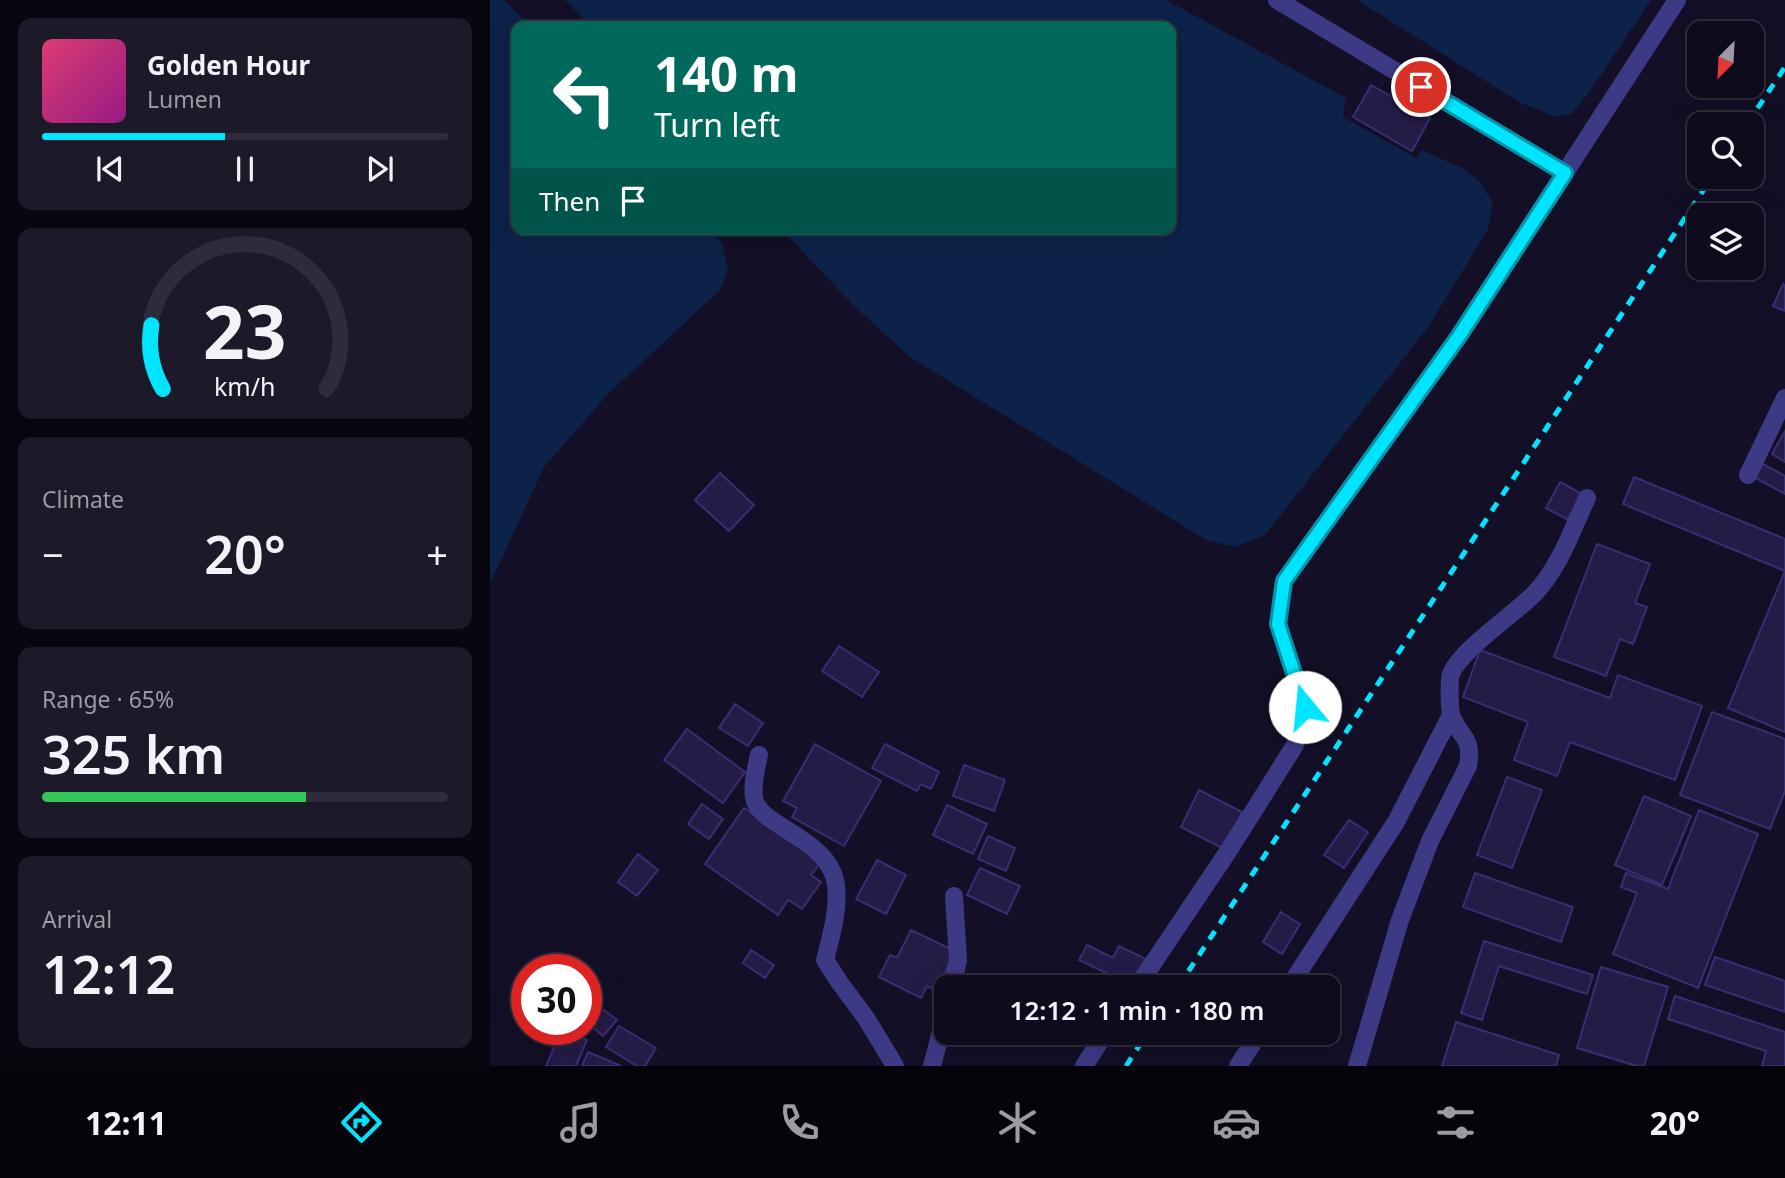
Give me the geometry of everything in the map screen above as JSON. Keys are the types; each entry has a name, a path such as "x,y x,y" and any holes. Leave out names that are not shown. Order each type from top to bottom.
{"street":[{"path":"1277,0 1565,173"},
{"path":"1145,975 1229,850 1295,744 1305,707 1278,624 1284,581 1459,336 1677,0"},
{"path":"1748,475 1785,398"},
{"path":"1297,975 1396,822 1451,715 1450,677 1459,660 1535,593 1553,572 1587,498"},
{"path":"1357,1066 1400,920 1430,841 1468,766 1468,741 1451,715"},
{"path":"759,755 754,800 764,813 811,846 827,861 836,884 834,924 825,960 866,1018 895,1066"},
{"path":"954,896 958,960 955,975"},
{"path":"932,1066 938,1045"},
{"path":"1084,1066 1098,1045"},
{"path":"1238,1066 1252,1045"}],"water":[{"path":"490,0 504,0 526,21 511,21 511,235 715,235 722,243 728,270 720,290 608,394 544,467 490,584"},
{"path":"565,0 1166,0 1346,98 1343,117 1416,158 1422,150 1464,169 1481,183 1493,204 1488,229 1429,326 1265,535 1235,547 1206,540 910,357 854,306 787,235 1176,235 1176,21 585,21"},
{"path":"1357,0 1651,0 1588,94 1571,114 1556,117 1519,102"}],"building":[{"path":"1371,85 1430,118 1412,151 1353,117"},
{"path":"1783,284 1785,285 1785,311 1773,306"},
{"path":"1785,431 1785,462 1772,454"},
{"path":"1761,463 1785,476 1785,494 1754,477"},
{"path":"720,473 754,505 729,531 695,500"},
{"path":"1634,477 1785,539 1785,571 1623,504"},
{"path":"1560,482 1582,494 1568,520 1546,508"},
{"path":"1597,544 1650,564 1635,603 1647,607 1633,644 1620,639 1606,676 1554,657"},
{"path":"1785,571 1785,732 1728,708"},
{"path":"839,646 879,672 862,697 822,671"},
{"path":"1480,650 1610,698 1618,675 1702,706 1675,780 1570,742 1557,776 1514,760 1528,722 1463,697"},
{"path":"735,704 763,723 748,746 719,728"},
{"path":"1712,712 1785,739 1785,791 1770,829 1680,795"},
{"path":"687,729 745,772 723,803 664,760"},
{"path":"815,744 881,781 844,846 792,817 797,808 783,801"},
{"path":"885,744 939,772 931,789 921,784 917,791 872,768"},
{"path":"964,765 1005,780 994,811 953,796"},
{"path":"1507,777 1542,790 1512,868 1477,855"},
{"path":"1199,790 1242,812 1224,849 1181,827"},
{"path":"1644,796 1691,816 1662,885 1615,865"},
{"path":"702,804 723,819 709,839 688,824"},
{"path":"947,805 987,824 973,854 933,835"},
{"path":"744,808 822,861 811,875 821,882 802,909 788,900 778,915 705,864"},
{"path":"1699,810 1758,834 1698,988 1613,954 1637,893 1621,887 1626,873 1668,889"},
{"path":"1349,820 1368,832 1344,868 1324,855"},
{"path":"988,836 1015,848 1006,871 978,859"},
{"path":"638,854 658,870 637,896 618,882"},
{"path":"877,860 906,875 886,914 856,899"},
{"path":"980,868 1020,886 1007,914 967,895"},
{"path":"1475,873 1573,907 1561,942 1463,907"},
{"path":"1281,912 1300,924 1282,954 1263,942"},
{"path":"911,930 955,951 944,975 934,975 934,990 927,986 921,998 879,977 890,955 897,958"},
{"path":"1484,941 1593,975 1587,994 1499,966 1482,1020 1461,1013"},
{"path":"1087,945 1113,958 1119,946 1146,959 1138,975 1110,975 1079,960"},
{"path":"751,950 774,965 765,978 743,963"},
{"path":"1715,957 1785,981 1785,1012 1705,985"},
{"path":"1601,967 1668,987 1644,1066 1577,1048"},
{"path":"1675,996 1785,1032 1785,1066 1762,1066 1766,1051 1668,1019"},
{"path":"602,1009 617,1020 602,1035"},
{"path":"1456,1022 1559,1055 1556,1066 1442,1066"},
{"path":"619,1026 656,1048 645,1066 637,1066 606,1047"},
{"path":"555,1045 585,1045 576,1066 546,1066"},
{"path":"588,1052 621,1066 582,1066"}],"railway":[{"path":"1755,112 1785,67"},
{"path":"1186,975 1704,189"},
{"path":"1126,1066 1140,1045"}],"route":[{"path":"1305,707 1278,624 1284,581 1459,336 1565,173 1421,87"}]}
